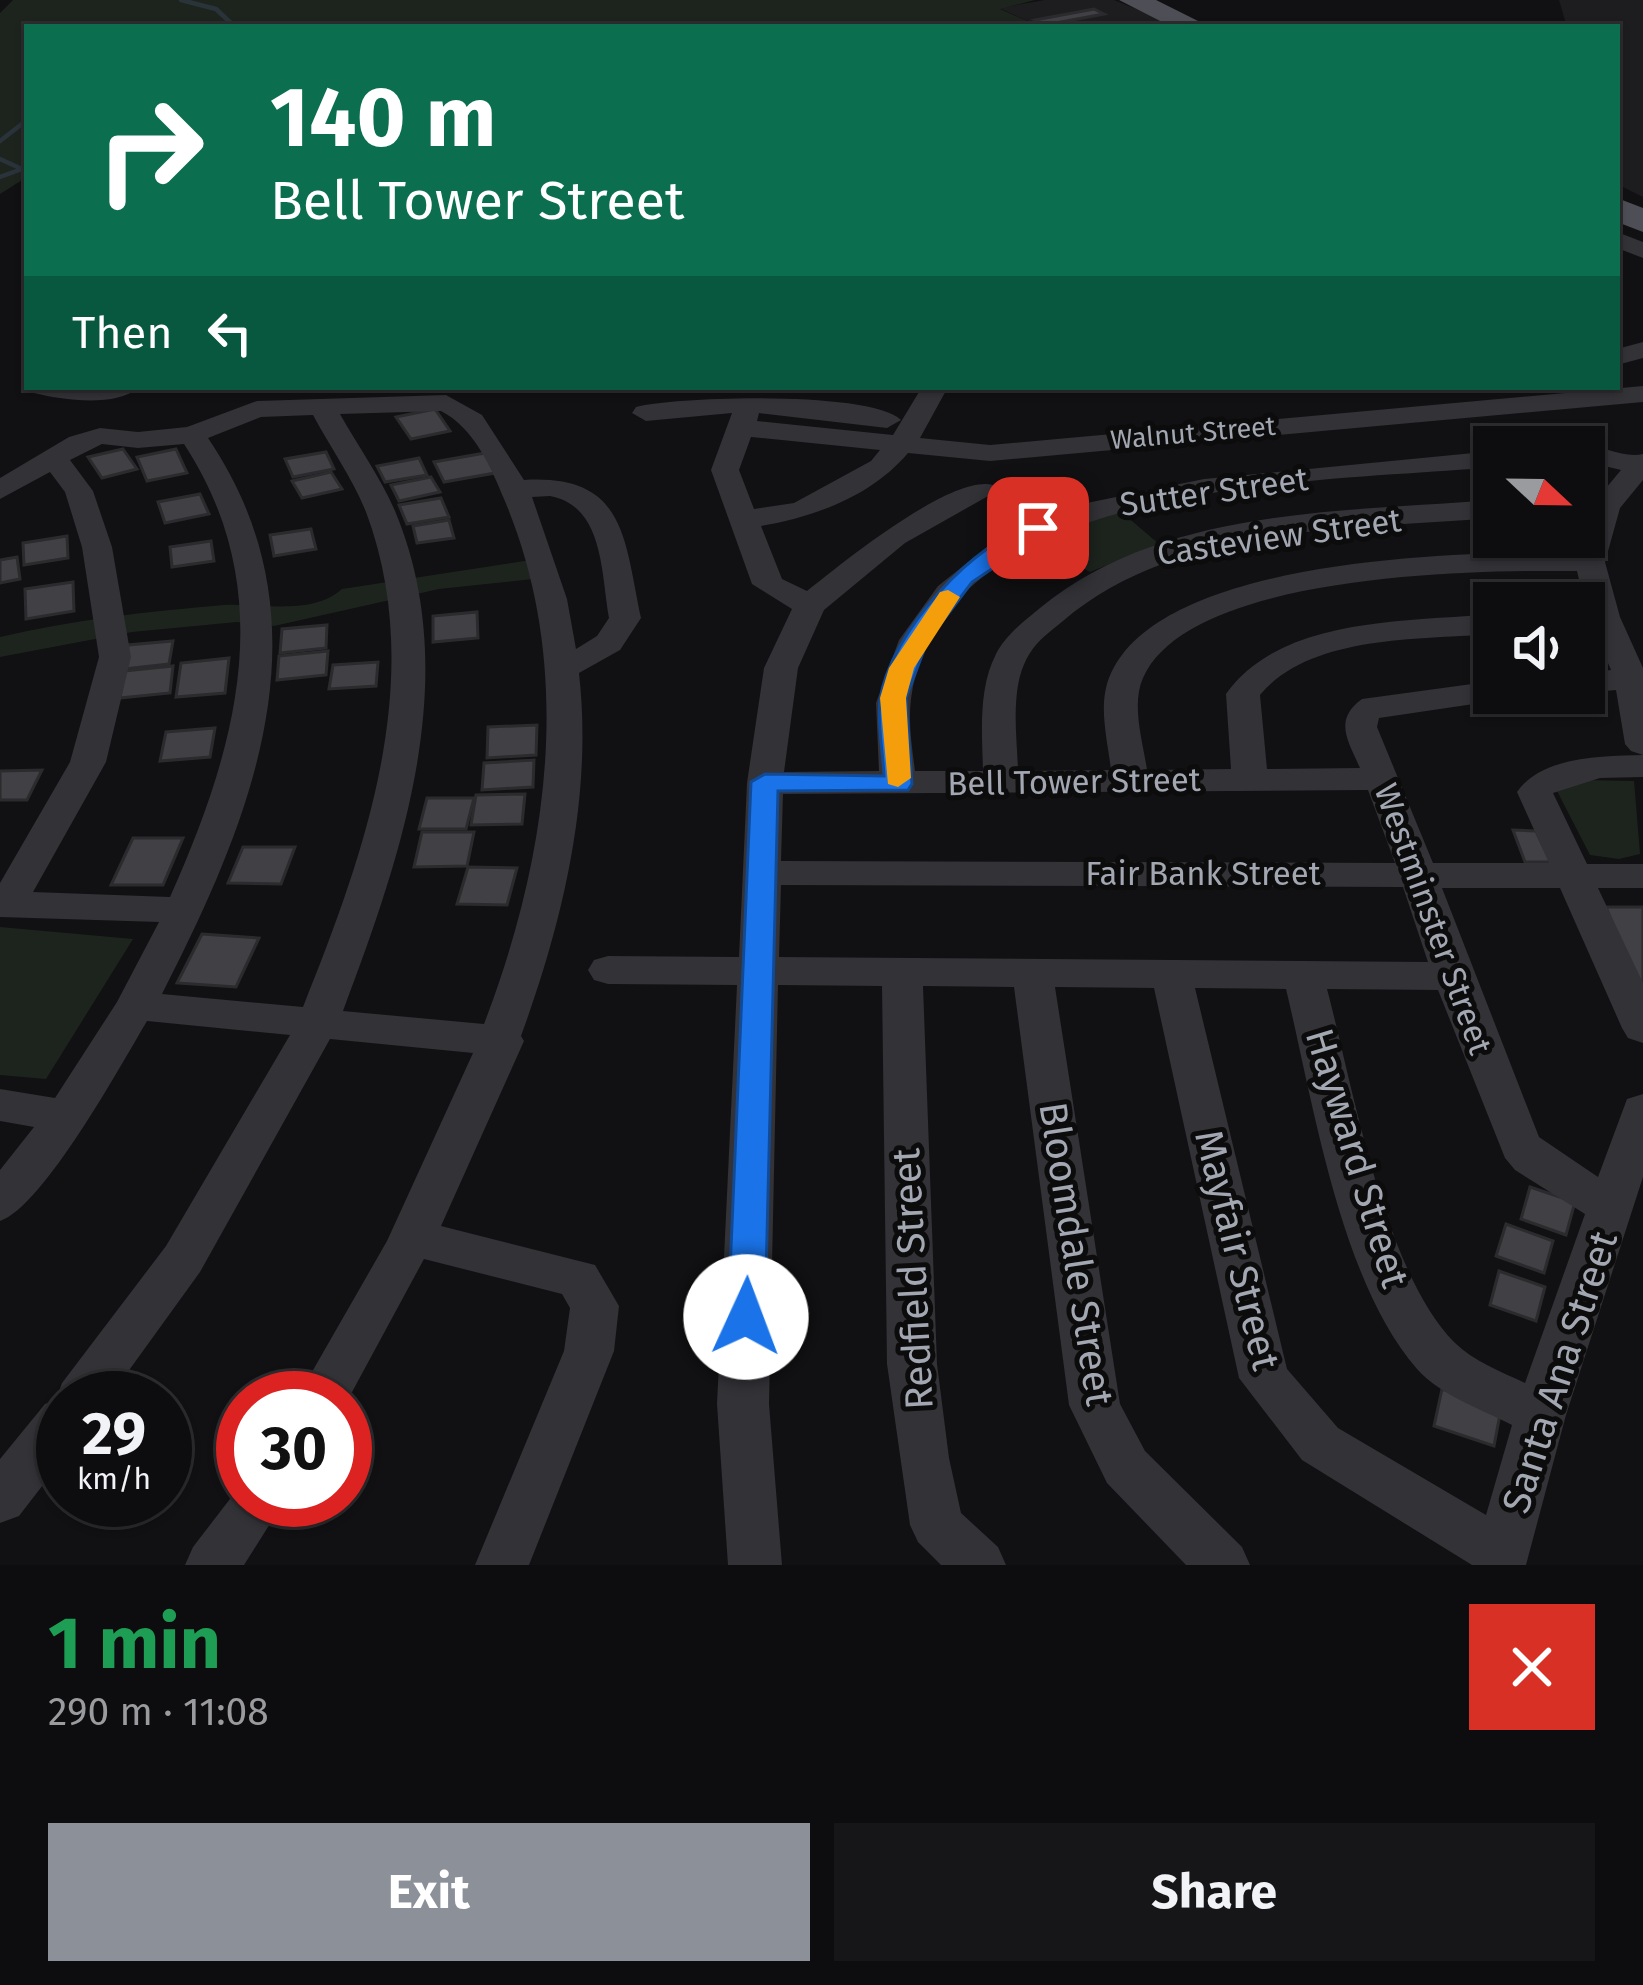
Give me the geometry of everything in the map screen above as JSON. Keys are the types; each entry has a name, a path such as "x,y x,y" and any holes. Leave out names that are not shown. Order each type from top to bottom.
{"main road":[{"path":"1133,0 1189,24"}],"street":[{"path":"56,390 97,390"},
{"path":"743,520 802,510 881,467 939,390"},
{"path":"646,413 698,402 747,416 972,431 1432,390"},
{"name":"Walnut Street","path":"747,416 896,447 987,472 1643,394"},
{"path":"0,490 100,436 138,440 192,435 236,401 257,409 302,401 456,406 487,440 516,489 545,563 564,668 568,742 561,814 535,943 503,1041 413,1238 337,1371"},
{"path":"100,1371 183,1259 316,1025 374,878 403,758 407,612 392,544 371,493 302,401"},
{"path":"747,416 725,470 768,584 810,605"},
{"path":"0,1203 136,1006 228,810 243,744 259,614 250,554 214,466 192,435"},
{"path":"1605,457 1640,464"},
{"path":"55,459 79,490 97,547 115,657 88,762 4,904 183,910"},
{"name":"Sutter Street","path":"898,784 893,698 915,641 964,577 1038,528 1114,504 1267,482 1473,461"},
{"path":"1605,496 1640,464"},
{"path":"755,1565 743,1404 765,782 781,668 810,605 894,536 987,472 1038,528"},
{"path":"516,489 565,487 581,491 599,506 625,618 620,634 607,645 564,668"},
{"name":"Casteview Street","path":"1001,782 1000,703 1013,652 1061,600 1162,551 1242,536 1473,511"},
{"path":"1590,558 1591,582"},
{"path":"1131,782 1121,688 1153,638 1194,614 1251,591 1304,583 1514,559 1590,562"},
{"path":"1250,780 1243,694 1263,669 1319,645 1473,627"},
{"path":"1605,635 1631,678 1643,744"},
{"path":"1605,680 1631,678"},
{"name":"Westminster Street","path":"1473,694 1374,706 1363,714 1360,727 1420,874 1451,976 1521,1147 1612,1208"},
{"path":"1643,766 1600,767 1538,785 1535,793 1643,1028"},
{"name":"Bell Tower Street","path":"765,782 1383,779"},
{"name":"Fair Bank Street","path":"762,873 1643,876"},
{"path":"608,970 1451,976"},
{"name":"Bloomdale Street","path":"1032,972 1095,1405 1126,1467 1222,1565"},
{"name":"Redfield Street","path":"902,973 912,1364 923,1458 938,1526 979,1565"},
{"name":"Mayfair Street","path":"1171,973 1264,1378 1320,1444 1501,1559"},
{"name":"Hayward Street","path":"1303,974 1378,1251 1406,1316 1438,1358 1540,1415"},
{"path":"136,1006 503,1041"},
{"path":"0,1105 62,1115"},
{"name":"Santa Ana Street","path":"1501,1559 1540,1415 1643,1110"},
{"path":"413,1238 578,1279 595,1306 590,1351 502,1565"},
{"path":"0,1499 36,1454"},
{"path":"212,1565 239,1527"}],"shaded area":[{"path":"13,0 1035,0 1000,9 1034,24 24,24 24,179 0,194 0,13"},
{"path":"1045,0 1114,0 1169,22 1034,24 999,8"},
{"path":"1559,0 1643,0 1643,197 1620,186 1620,24 1566,24"},
{"path":"1119,510 1159,544 1090,572 1032,541"},
{"path":"531,560 533,579 439,589 274,626 237,622 132,632 0,657 0,637 55,626 224,605 316,603 342,589"},
{"path":"1581,780 1634,781 1640,854 1619,859 1590,855 1555,787"},
{"path":"0,927 133,939 46,1079 0,1075"}],"building":[{"path":"1094,9 1104,14 1050,24 1035,20"},
{"path":"435,409 450,431 411,439 396,417"},
{"path":"123,449 137,469 102,478 88,457"},
{"path":"176,449 187,473 147,481 137,457"},
{"path":"326,452 334,469 293,477 285,459"},
{"path":"485,453 495,473 444,482 434,462"},
{"path":"419,458 427,475 385,482 377,466"},
{"path":"331,472 342,489 302,498 292,481"},
{"path":"431,477 440,492 399,501 391,485"},
{"path":"200,494 209,514 165,523 158,502"},
{"path":"441,498 449,517 407,524 399,505"},
{"path":"449,520 454,538 417,543 413,526"},
{"path":"311,529 316,549 274,556 270,535"},
{"path":"67,536 68,558 24,565 23,543"},
{"path":"211,541 214,561 172,567 170,547"},
{"path":"17,557 20,579 0,583 0,560"},
{"path":"73,582 74,611 26,619 25,589"},
{"path":"477,612 478,638 433,642 433,616"},
{"path":"327,625 326,648 280,653 282,629"},
{"path":"173,641 169,664 124,669 128,645"},
{"path":"328,651 326,675 277,680 279,656"},
{"path":"229,658 225,693 176,697 181,663"},
{"path":"378,662 376,686 329,689 333,665"},
{"path":"173,666 170,693 120,698 124,671"},
{"path":"537,725 536,755 487,758 488,727"},
{"path":"215,728 210,757 160,761 166,732"},
{"path":"534,760 533,787 482,790 484,763"},
{"path":"42,770 27,800 0,800 0,771"},
{"path":"525,794 522,824 471,825 476,795"},
{"path":"427,798 474,798 466,829 419,829"},
{"path":"1513,830 1536,831 1551,862 1525,862"},
{"path":"422,832 474,832 467,866 414,867"},
{"path":"133,838 183,838 163,885 111,885"},
{"path":"243,847 295,847 281,884 228,883"},
{"path":"468,867 517,868 507,905 457,904"},
{"path":"1606,907 1643,907 1643,1002"},
{"path":"202,934 259,938 236,987 177,983"},
{"path":"1530,1187 1575,1202 1566,1235 1521,1219"},
{"path":"1506,1224 1553,1241 1544,1273 1496,1256"},
{"path":"1499,1271 1545,1287 1536,1321 1490,1305"},
{"path":"1442,1389 1501,1409 1494,1446 1434,1426"}],"waterway":[{"path":"181,0 216,9 232,24"},
{"path":"0,141 24,122"},
{"path":"0,159 22,169 0,177"}],"slow traffic":[{"path":"898,778 893,698 901,668 948,597"}],"route":[{"path":"746,1317 765,782 898,784 893,698 915,641 964,577 1038,528"}]}
